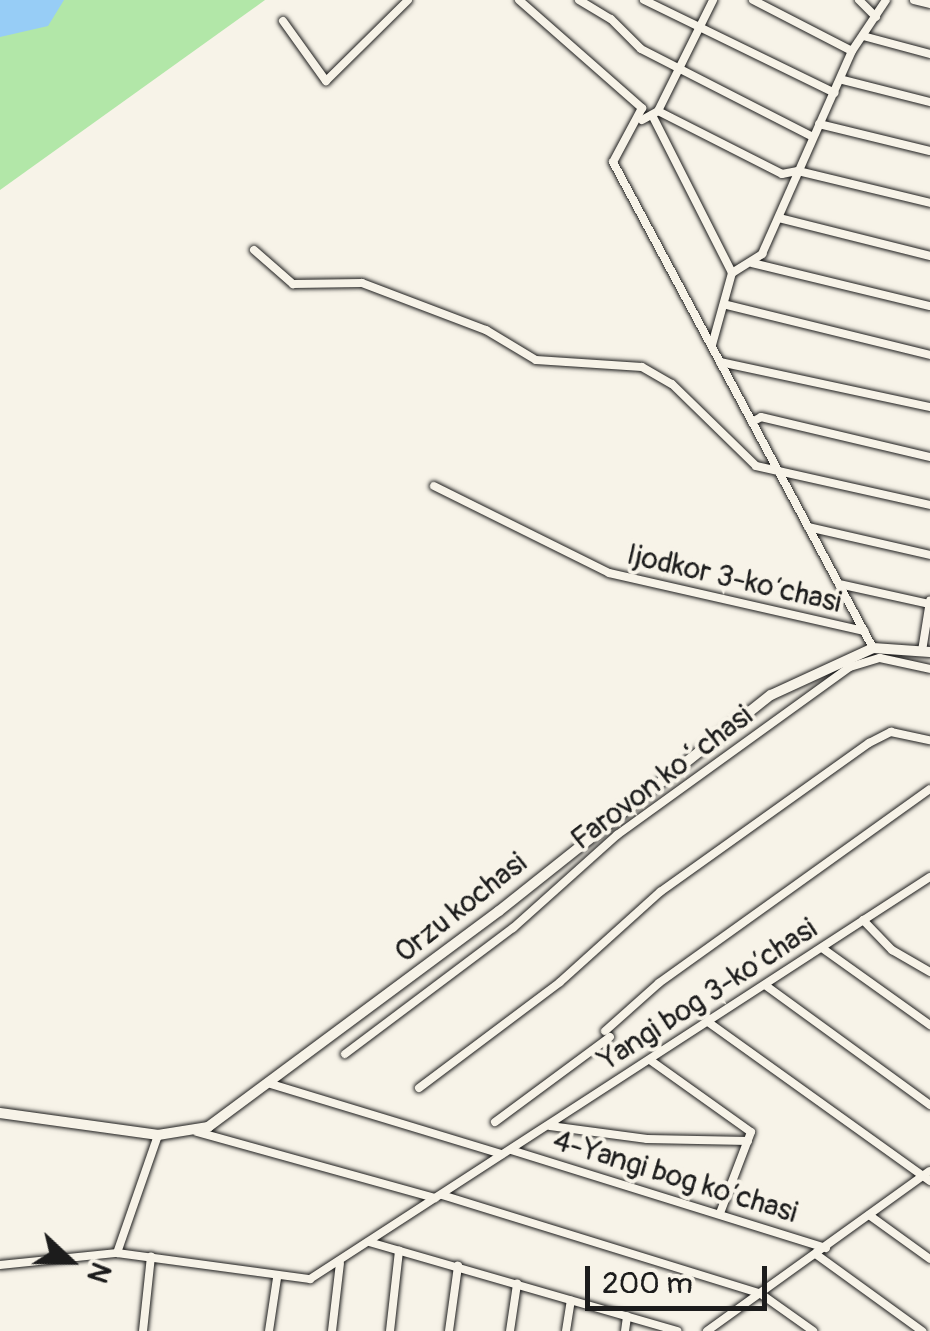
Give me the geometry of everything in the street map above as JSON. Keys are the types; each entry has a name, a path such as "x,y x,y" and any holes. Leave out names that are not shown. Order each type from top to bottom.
{"main road":[{"name":"Orzu kochasi","path":"0,1113 158,1135 197,1132 270,1084 771,695 873,648 926,651"}],"street":[{"path":"283,22 326,80 408,0"},
{"path":"519,0 638,102 640,122"},
{"path":"579,0 612,18 641,50 811,136"},
{"path":"644,0 835,93"},
{"path":"713,0 655,112 640,122 614,162 873,648"},
{"path":"753,0 852,51"},
{"path":"859,0 876,17"},
{"path":"732,273 752,263 778,218 811,136 843,80 852,51 886,0"},
{"path":"914,0 930,4"},
{"path":"863,36 930,54"},
{"path":"843,80 930,102"},
{"path":"655,112 782,174 798,171 930,204"},
{"path":"655,112 732,273 727,305 712,346"},
{"path":"819,124 930,151"},
{"path":"778,218 930,256"},
{"path":"254,250 293,284 362,283 486,330 536,360 642,367 672,384 756,466 930,506"},
{"path":"752,263 930,306"},
{"path":"727,305 930,355"},
{"path":"720,362 930,407"},
{"path":"752,422 760,417 930,457"},
{"name":"Ijodkor 3-koʼchasi","path":"434,486 609,573 864,631"},
{"path":"807,527 930,555"},
{"path":"839,584 930,602 926,651"},
{"name":"Farovon koʻchasi","path":"345,1054 513,928 618,835 850,667 880,658 930,668"},
{"path":"420,1088 560,982 660,892 869,742 890,732 930,740"},
{"path":"495,1122 607,1034 659,984 930,789"},
{"name":"Yangi bog 3-koʼchasi","path":"0,1265 117,1253 305,1280 340,1263 929,878"},
{"path":"863,920 892,950 930,972"},
{"path":"822,948 930,1025"},
{"path":"766,985 930,1105"},
{"path":"708,1022 925,1180"},
{"path":"650,1060 750,1130 720,1212"},
{"name":"4-Yangi bog koʼchasi","path":"270,1084 720,1212 826,1248"},
{"path":"550,1126 647,1139 748,1141"},
{"path":"197,1132 438,1196 761,1294 813,1331"},
{"path":"117,1253 158,1135"},
{"path":"707,1331 869,1215 925,1180 930,1172"},
{"path":"869,1215 930,1259"},
{"path":"369,1242 677,1331"},
{"path":"390,1331 399,1251"},
{"path":"817,1255 922,1331"},
{"path":"143,1331 152,1256"},
{"path":"332,1331 340,1263"},
{"path":"449,1331 458,1266"},
{"path":"269,1331 277,1278"},
{"path":"510,1331 517,1284"},
{"path":"566,1331 571,1300"},
{"path":"625,1331 627,1316"}],"green space":[{"path":"0,0 265,0 0,190"}],"water":[{"path":"0,0 64,0 48,26 0,37"}]}
